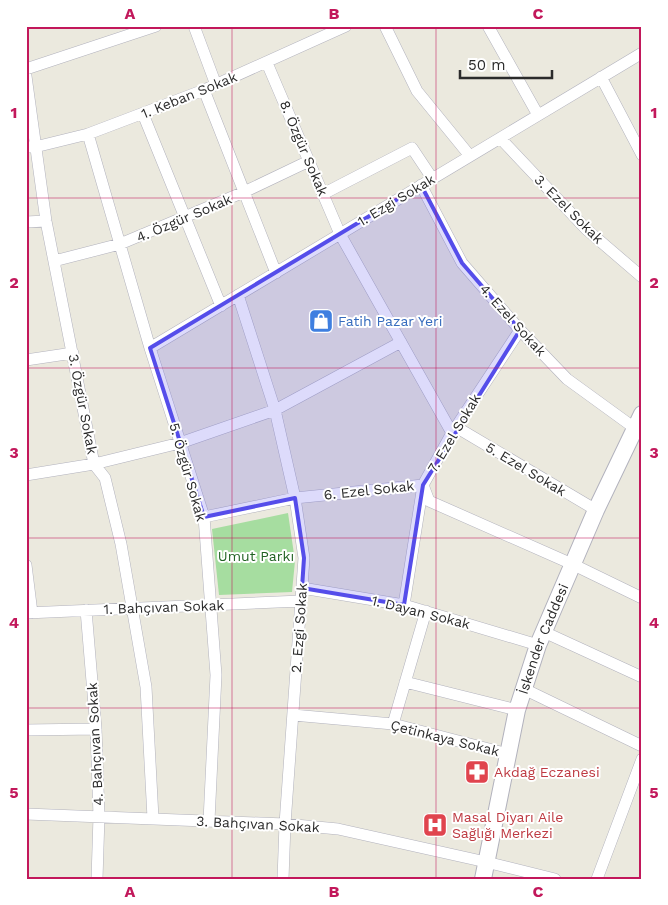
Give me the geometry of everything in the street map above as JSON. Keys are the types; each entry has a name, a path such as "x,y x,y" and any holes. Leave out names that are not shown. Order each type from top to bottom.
{"street":[{"path":"26,69 156,26"},
{"path":"194,26 216,85"},
{"name":"1. Keban Sokak","path":"31,147 88,134 143,114 268,63 346,26"},
{"path":"385,26 417,90 470,156"},
{"path":"490,27 538,115"},
{"name":"1. Ezgi Sokak","path":"150,348 642,53"},
{"name":"8. Özgür Sokak","path":"268,63 340,234 401,342 454,430"},
{"name":"3. Özgür Sokak","path":"26,76 31,147 94,464 105,478 121,544 133,608 146,687 152,818"},
{"path":"601,77 642,155"},
{"path":"204,90 276,273"},
{"path":"143,114 221,306"},
{"name":"5. Özgür Sokak","path":"88,134 150,348 204,516 216,675 209,821"},
{"name":"3. Ezel Sokak","path":"500,138 586,229 642,277"},
{"path":"323,194 412,148 432,178"},
{"name":"4. Özgür Sokak","path":"54,261 120,244 185,218 309,161"},
{"name":"4. Ezel Sokak","path":"421,185 462,263 520,330 567,379 640,425"},
{"path":"26,222 46,221"},
{"name":"2. Ezgi Sokak","path":"238,295 275,410 295,498 304,558 292,715 283,879"},
{"name":"7. Ezel Sokak","path":"404,605 423,485 454,430 520,330"},
{"path":"26,475 94,464 180,443 275,410 401,342"},
{"path":"26,360 73,353"},
{"name":"İskender Caddesi","path":"483,879 517,710 541,638 596,510 640,425"},
{"name":"5. Ezel Sokak","path":"454,430 596,510"},
{"name":"6. Ezel Sokak","path":"204,516 295,498 423,485 429,501 572,564 642,598"},
{"path":"26,565 29,613"},
{"name":"1. Dayan Sokak","path":"302,588 404,605 541,638 642,677"},
{"name":"1. Bahçıvan Sokak","path":"29,613 301,601"},
{"name":"4. Bahçıvan Sokak","path":"86,610 96,729 99,816 96,879"},
{"path":"393,724 426,611"},
{"path":"405,682 517,710"},
{"path":"524,688 642,746"},
{"name":"Çetinkaya Sokak","path":"292,715 393,724 508,754"},
{"path":"26,730 96,729"},
{"path":"597,879 642,759"},
{"name":"3. Bahçıvan Sokak","path":"26,814 285,824 338,829 556,879"}],"highlighted area":[{"path":"421,185 462,263 520,330 423,485 404,605 302,588 304,558 295,498 204,517 150,348"}],"green space":[{"name":"Umut Parkı","path":"288,513 295,561 292,592 219,595 212,529"}],"place":[{"name":"Fatih Pazar Yeri","path":"321,321"},
{"name":"Akdağ Eczanesi","path":"477,772"},
{"name":"Masal Diyarı Aile Sağlığı Merkezi","path":"435,825"}]}
